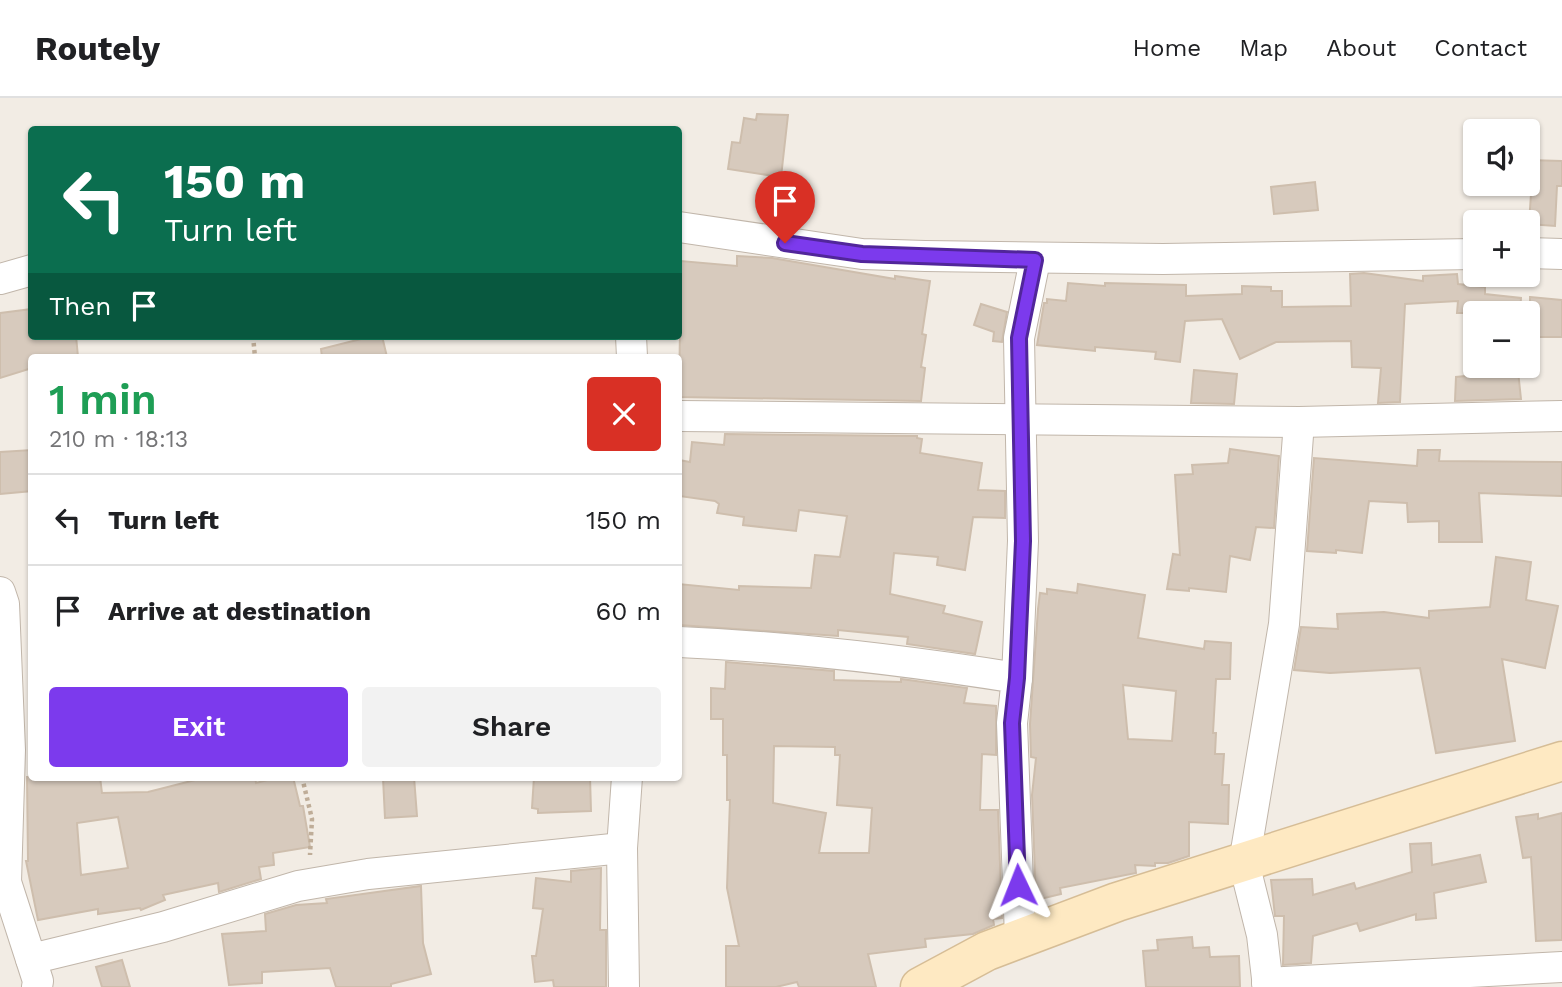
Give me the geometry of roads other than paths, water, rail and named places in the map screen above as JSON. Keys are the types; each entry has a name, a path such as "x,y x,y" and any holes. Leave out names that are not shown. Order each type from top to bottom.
{"main road":[{"path":"920,987 987,951 1117,902 1562,761"}],"street":[{"path":"682,228 862,254 1035,260 1463,254"},
{"path":"1540,253 1562,254"},
{"path":"1020,937 1012,723 1017,678 1023,541 1019,338 1035,260"},
{"path":"0,279 28,271"},
{"path":"682,416 1299,422 1562,416"},
{"path":"1299,422 1284,624 1244,863 1262,935 1268,985 1562,967"},
{"path":"0,592 4,604 10,750 6,882 34,973 163,927 306,885 368,874 622,848"},
{"path":"682,642 898,659 1017,678"},
{"path":"624,987 622,848 627,781"}]}
